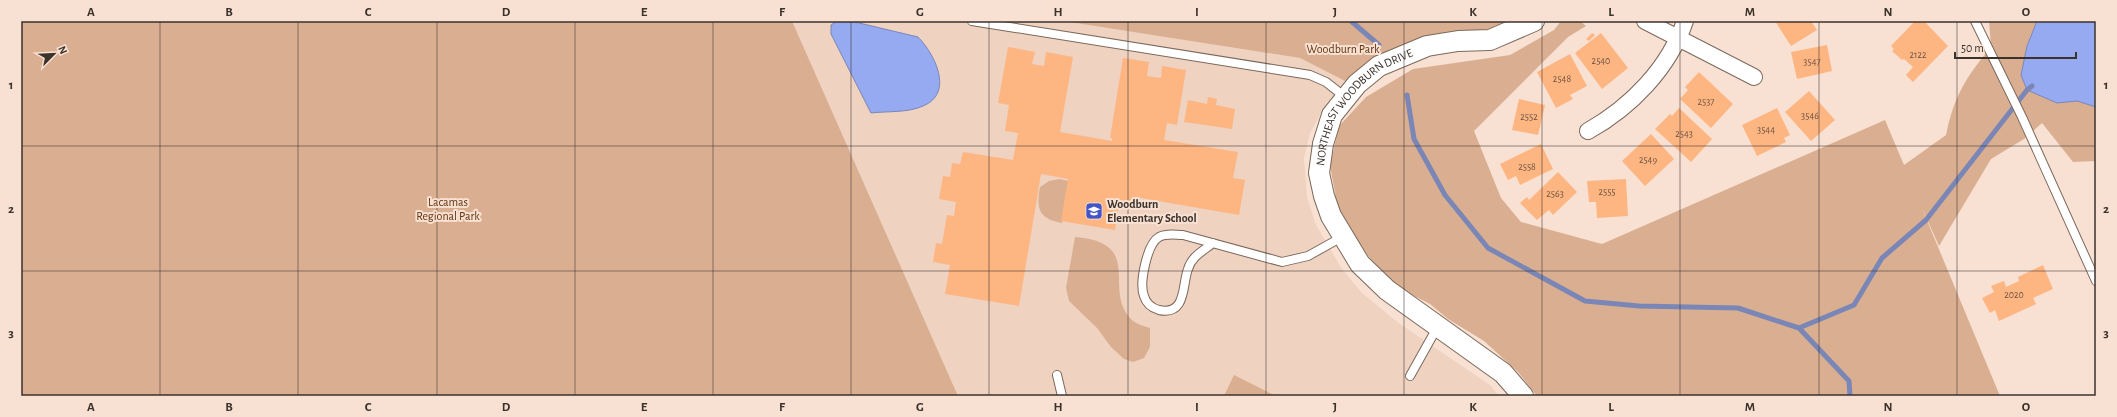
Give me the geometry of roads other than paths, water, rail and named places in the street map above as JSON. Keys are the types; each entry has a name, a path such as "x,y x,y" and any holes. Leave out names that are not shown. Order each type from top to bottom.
{"street":[{"name":"NORTHEAST WOODBURN DRIVE","path":"1523,396 1503,373 1387,290 1360,264 1342,237 1331,216 1324,196 1319,173 1323,144 1332,116 1345,97 1357,84 1379,66 1427,46 1458,41 1490,40 1534,21"},
{"path":"1645,21 1754,77"},
{"path":"1588,131 1610,119 1631,102 1653,77 1679,38 1685,21"}],"lane":[{"path":"972,21 1310,75 1326,82 1345,97"},
{"path":"1975,21 2022,117 2096,281"},
{"path":"1213,243 1194,257 1187,269 1183,295 1176,306 1170,309 1158,310 1147,302 1143,290 1147,252 1152,243 1159,237 1169,234 1183,235 1213,243 1282,262 1308,256 1342,237"},
{"path":"1410,376 1438,326"},
{"path":"1057,375 1062,396"}],"water":[{"path":"837,21 855,22 918,37 935,62 938,73 940,83 938,92 933,100 923,106 911,110 871,113 831,34 831,25"},
{"path":"2037,21 2096,21 2096,107 2077,101 2057,103 2027,90 2021,75 2027,46"}],"waterway":[{"path":"1351,21 1379,45"},
{"path":"1799,328 1854,305 1882,258 1926,220 2027,90 2032,86"},
{"path":"1407,95 1414,139 1445,195 1488,248 1585,301 1639,306 1738,308 1799,328 1849,381 1850,396"}],"place":[{"name":"Woodburn Elementary School","path":"1094,211"}],"park label":[{"name":"Woodburn Park","path":"1343,49"},
{"name":"Lacamas Regional Park","path":"448,209"}]}
